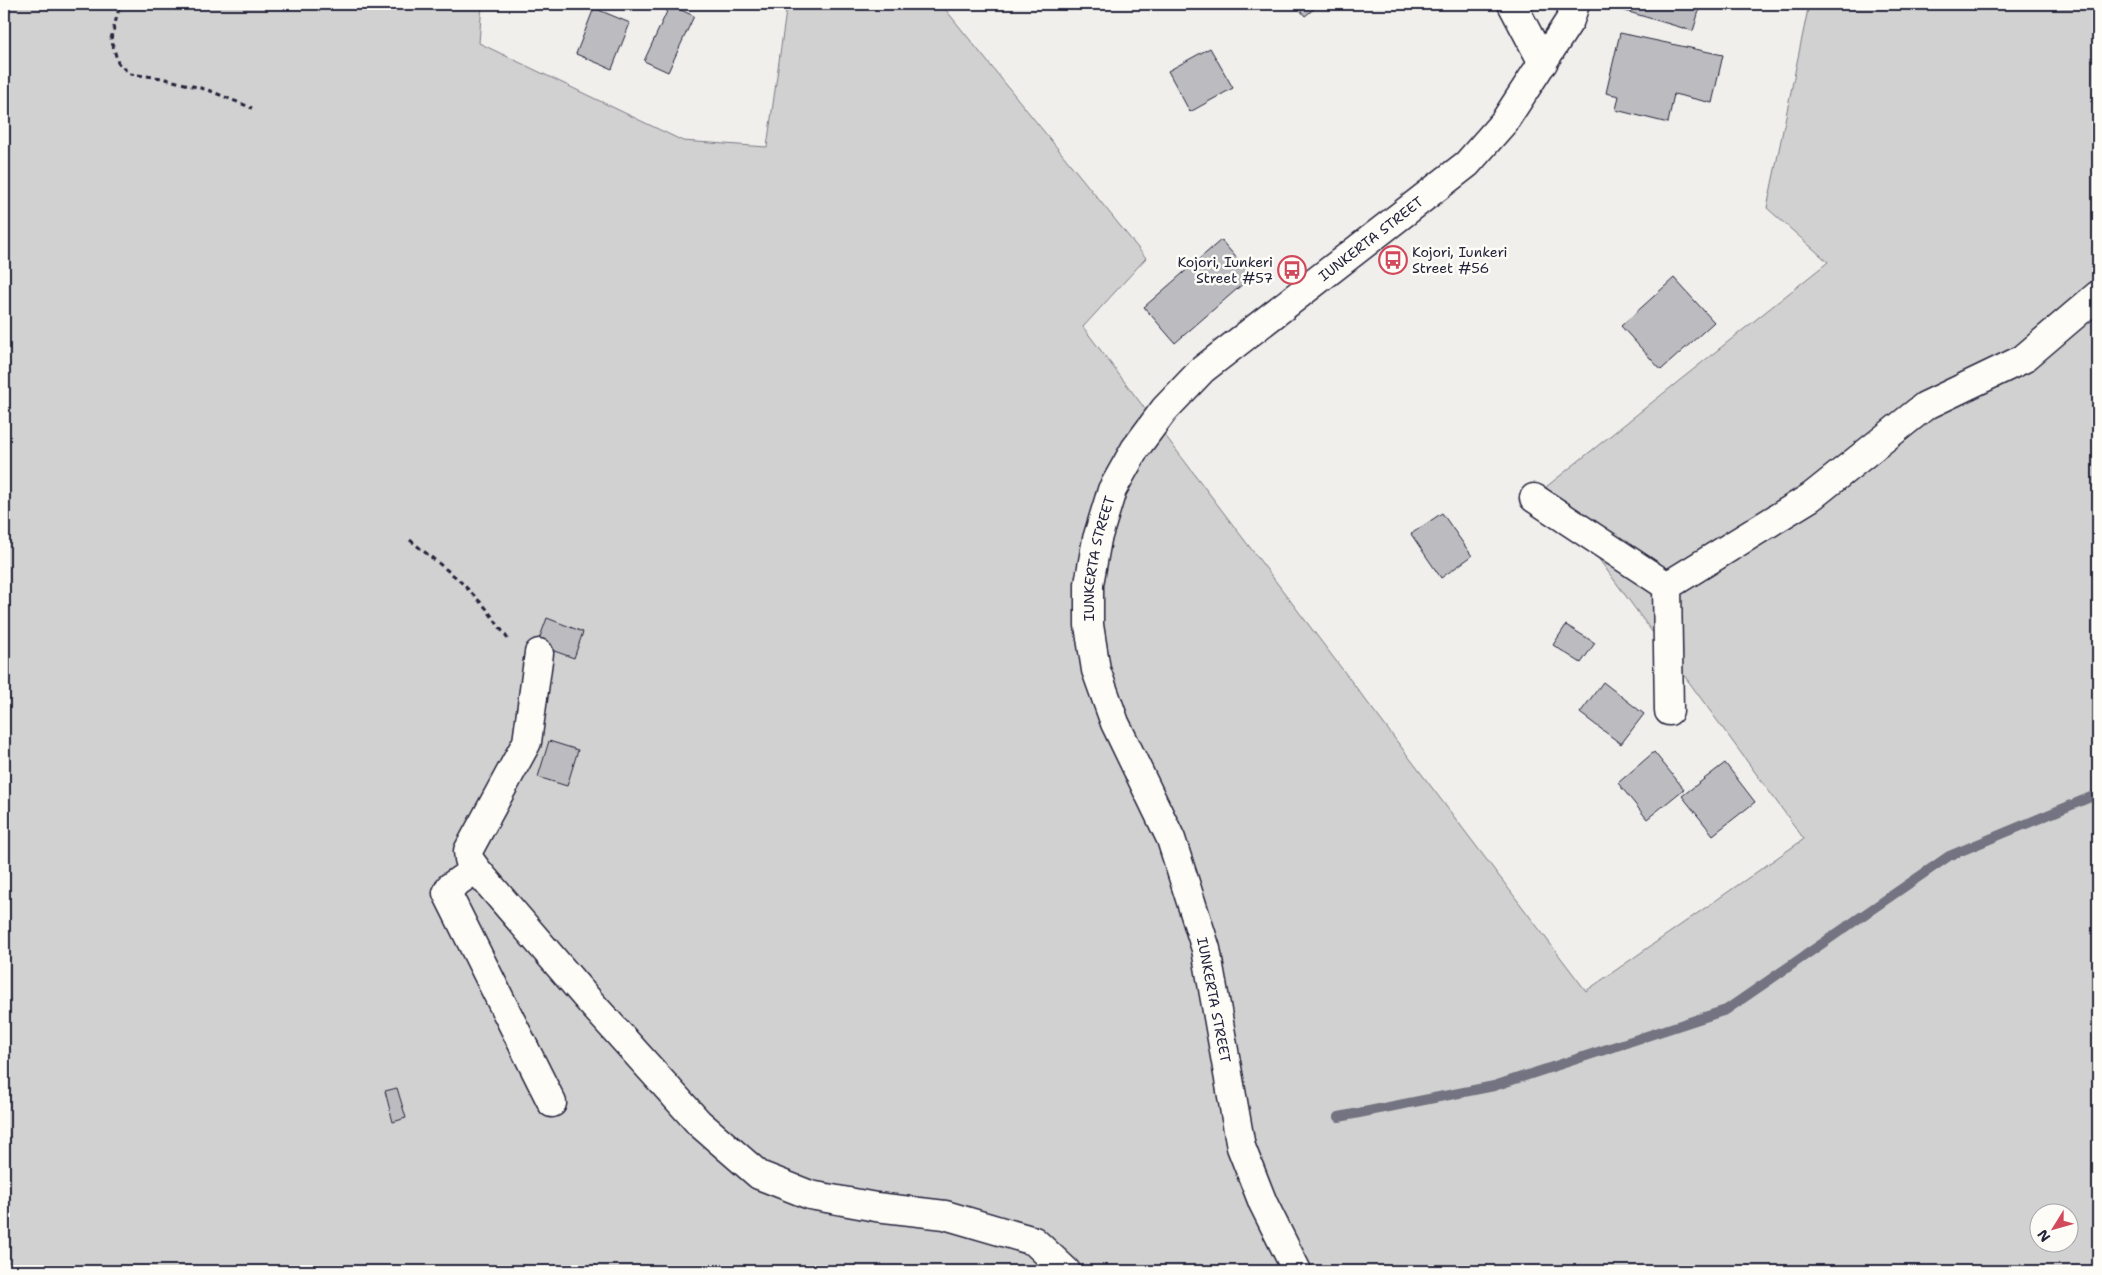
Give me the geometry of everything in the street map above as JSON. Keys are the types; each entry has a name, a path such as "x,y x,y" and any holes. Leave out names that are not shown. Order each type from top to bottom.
{"main road":[{"path":"1512,4 1543,64"},
{"name":"IUNKERTA STREET","path":"1297,1271 1263,1203 1241,1147 1206,949 1170,839 1115,723 1096,670 1089,625 1089,584 1097,539 1112,490 1134,449 1164,410 1202,370 1467,164 1504,122 1570,20 1575,4"},
{"path":"1666,586 1811,498 1925,406 2023,359 2098,295"},
{"path":"1534,498 1666,586"},
{"path":"1666,586 1669,711"},
{"path":"539,653 527,742 468,851 469,859 591,1004 699,1122 759,1175 810,1195 876,1207 945,1215 1034,1241 1066,1271"},
{"path":"476,869 450,888 447,893 552,1102"}],"path":[{"path":"128,4 118,12 111,40 118,63 130,74 162,78 208,90 252,108"},
{"path":"410,540 458,579 486,608 510,641 534,686"}],"shaded area":[{"path":"4,4 482,4 479,43 683,141 767,147 787,4 941,4 1146,258 1083,327 1586,991 1804,839 1546,487 1828,262 1767,208 1809,4 2098,8 2098,1271 4,1271"}],"building":[{"path":"1295,4 1320,4 1305,16"},
{"path":"1624,4 1701,4 1693,31 1622,10"},
{"path":"670,5 694,16 668,72 644,61"},
{"path":"594,8 630,23 612,69 576,54"},
{"path":"1620,33 1723,55 1712,103 1674,94 1668,123 1616,110 1619,96 1606,93"},
{"path":"1210,48 1233,88 1190,112 1168,71"},
{"path":"1221,240 1252,276 1175,343 1144,307"},
{"path":"1674,278 1714,322 1661,370 1621,326"},
{"path":"1442,513 1472,556 1441,578 1411,534"},
{"path":"547,618 583,632 574,658 537,645"},
{"path":"1566,625 1595,643 1581,663 1553,645"},
{"path":"1603,682 1644,714 1621,744 1580,713"},
{"path":"549,741 578,750 567,786 538,777"},
{"path":"1654,752 1684,789 1647,819 1618,783"},
{"path":"1725,763 1755,802 1713,835 1682,796"},
{"path":"397,1088 406,1118 393,1122 385,1091"}],"waterway":[{"path":"1339,1117 1494,1086 1726,1010 1949,856 2098,794"}],"place":[{"name":"Kojori, Iunkeri Street #56","path":"1393,260"},
{"name":"Kojori, Iunkeri Street #57","path":"1292,270"}]}
